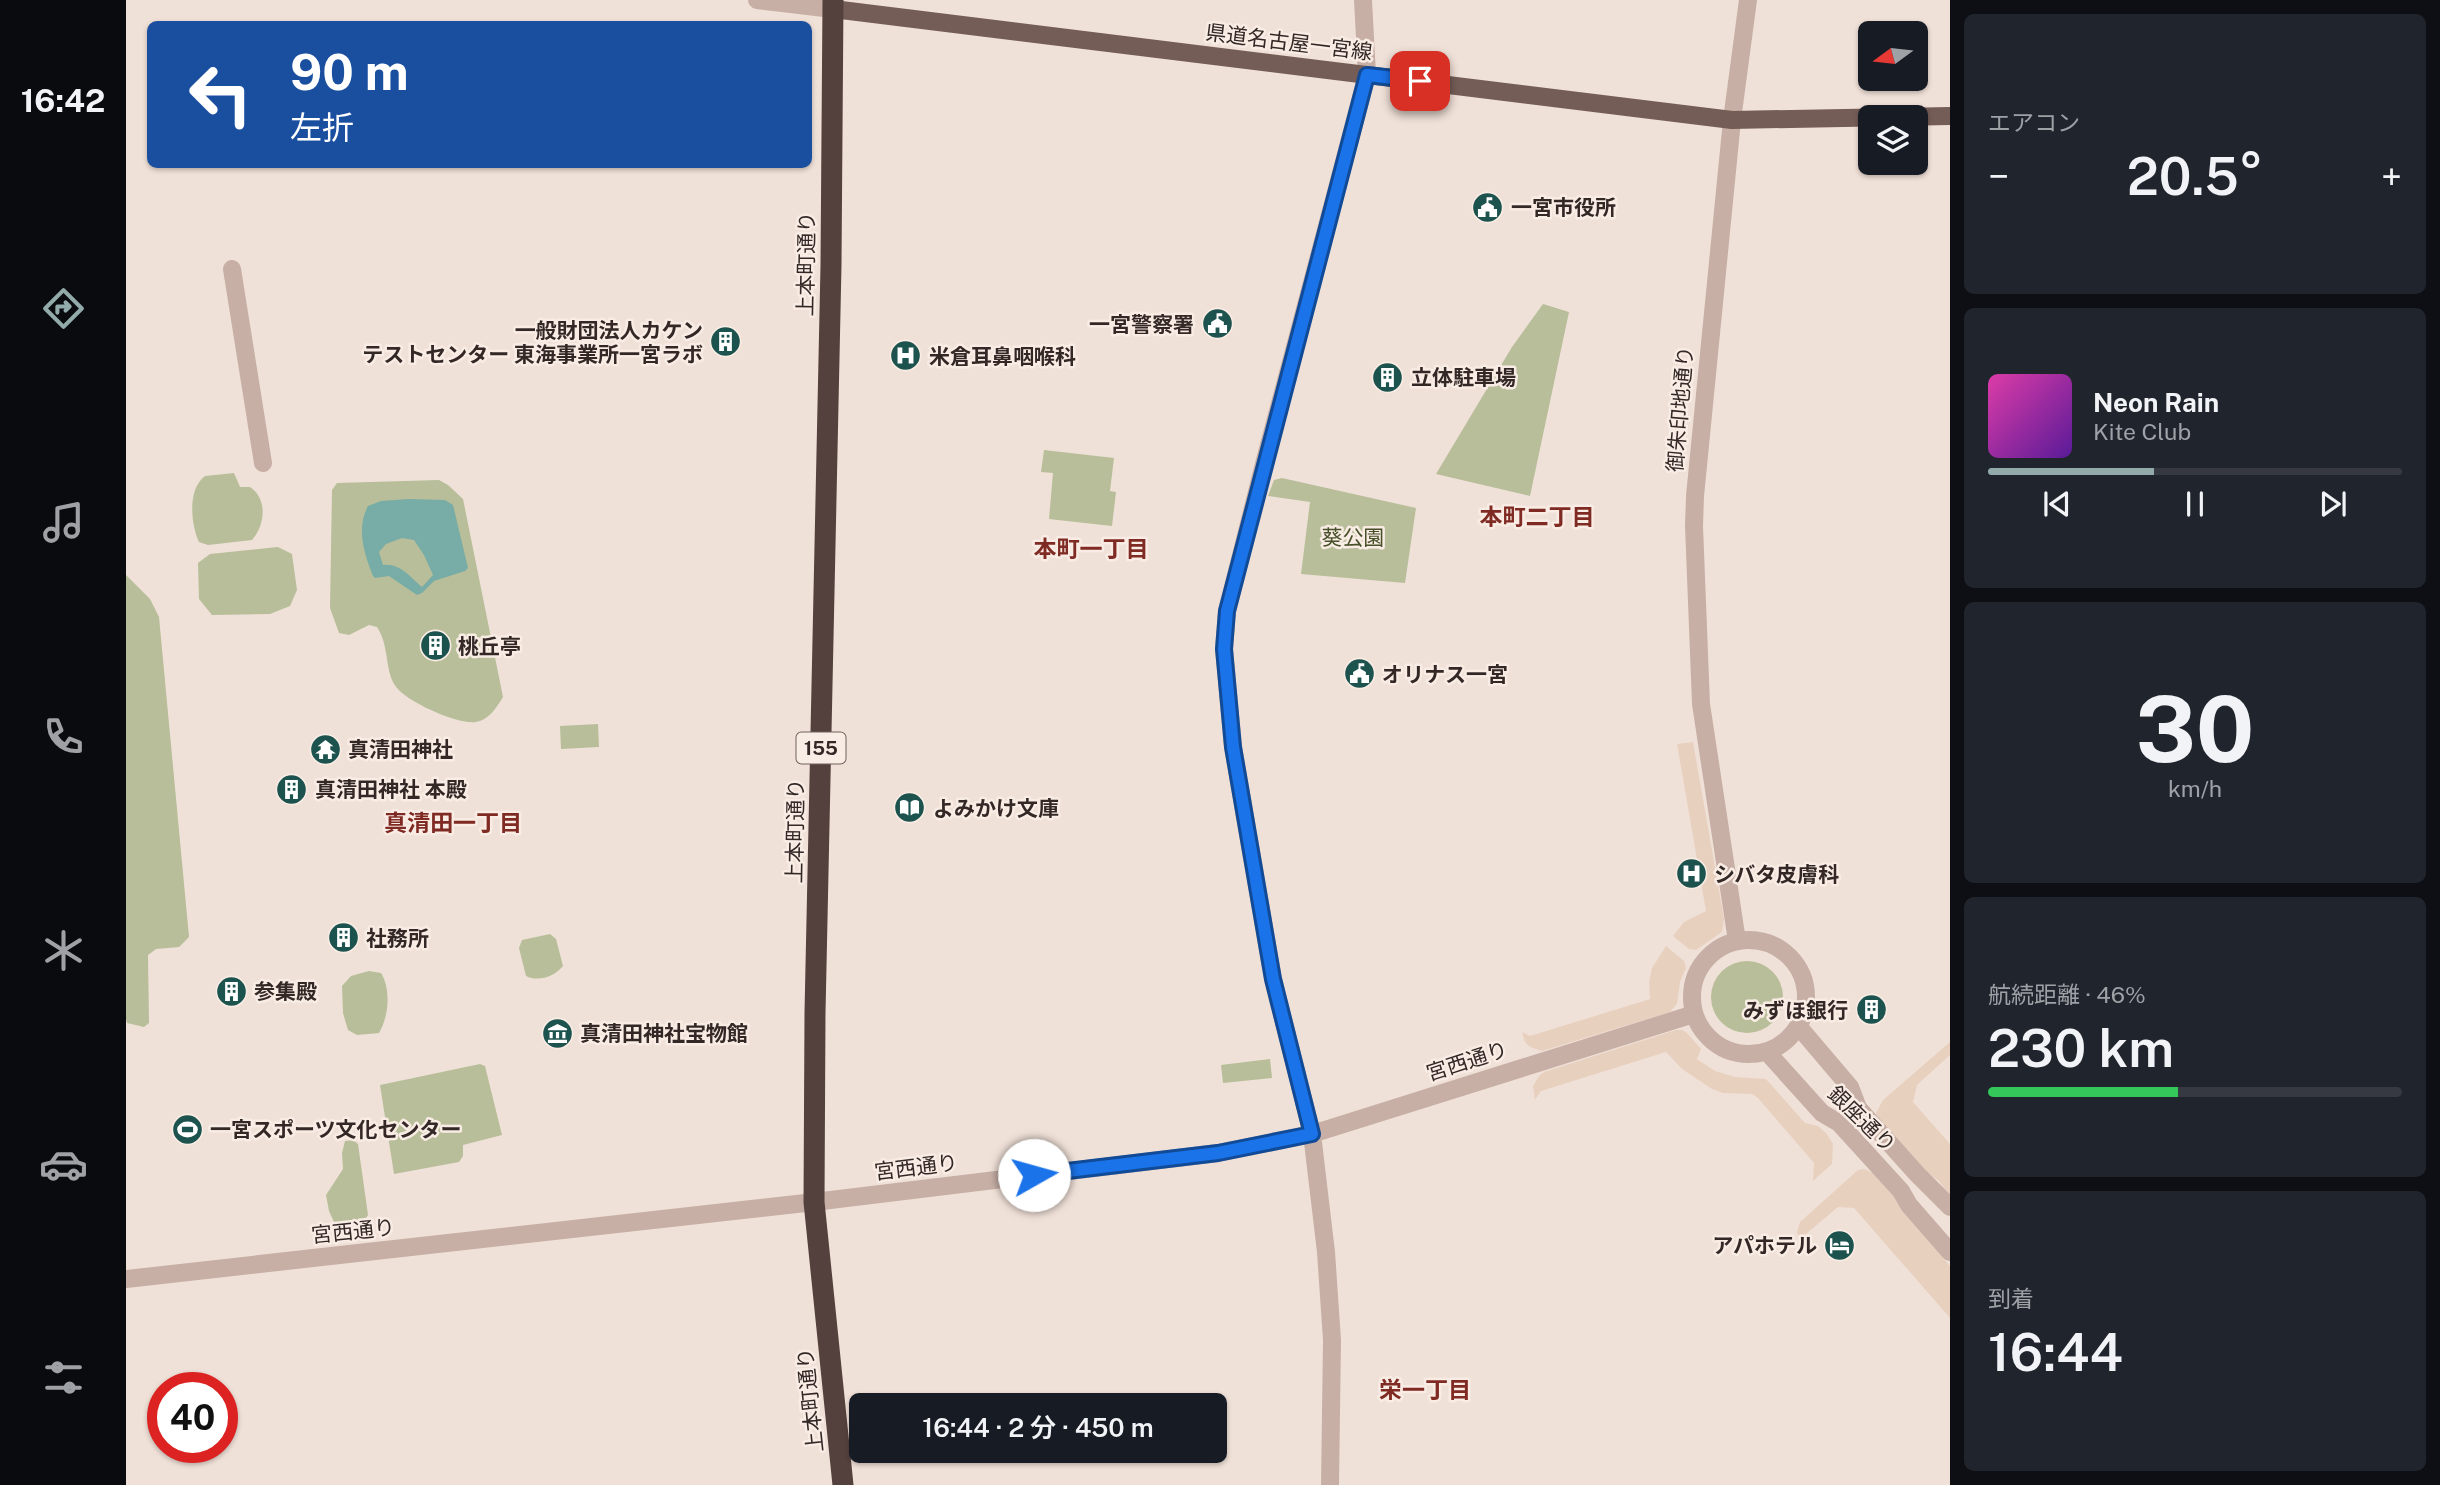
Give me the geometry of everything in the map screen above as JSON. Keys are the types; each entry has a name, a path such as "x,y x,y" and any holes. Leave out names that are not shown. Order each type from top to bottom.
{"highway":[{"name":"上本町通り","path":"833,4 814,1202 844,1485"}],"main road":[{"name":"県道名古屋一宮線","path":"833,4 1731,120 1950,116"}],"street":[{"path":"757,0 833,4"},
{"path":"1330,1485 1332,1340 1326,1252 1312,1134 1273,979 1233,747 1224,649 1227,611 1367,75 1363,0"},
{"name":"御朱印地通り","path":"1737,941 1701,704 1694,526 1731,120 1748,0"},
{"path":"232,269 263,463"},
{"path":"1752,940 1780,949 1791,958 1805,984 1804,1013 1799,1027 1791,1038 1767,1052 1749,1055 1731,1052 1715,1044 1702,1031 1694,1014 1694,980 1702,965 1711,954 1737,941 1752,940"},
{"name":"宮西通り","path":"126,1279 814,1202 1218,1153 1312,1134 1694,1014"},
{"name":"銀座通り","path":"1799,1027 1850,1087 1858,1108 1950,1207"},
{"name":"銀座通り","path":"1767,1052 1822,1113 1839,1123 1901,1191 1909,1205 1950,1252"}],"green space":[{"path":"1543,304 1569,312 1530,496 1436,474 1512,347"},
{"path":"1044,450 1114,458 1110,491 1116,492 1112,526 1049,519 1053,473 1041,472"},
{"path":"234,473 240,487 250,487 260,498 263,512 260,527 252,540 208,545 199,542 192,508 195,489 205,476"},
{"name":"葵公園","path":"1282,478 1416,508 1405,583 1301,574 1310,502 1268,496 1274,480"},
{"path":"439,480 463,499 503,697 488,716 476,722 446,716 403,694 393,682 384,642 377,627 369,625 349,635 339,633 330,608 332,490 337,483"},
{"path":"278,547 292,554 297,590 290,606 270,614 212,615 199,599 198,563 210,554"},
{"path":"126,575 150,599 159,617 189,937 179,947 156,949 148,955 149,1023 144,1027 127,1023 126,1019"},
{"path":"598,724 599,747 561,749 560,726"},
{"path":"550,934 556,939 563,966 546,977 536,979 526,976 519,948 522,940"},
{"path":"1754,961 1773,971 1781,983 1781,1011 1773,1023 1761,1031 1740,1033 1721,1023 1713,1011 1711,990 1721,971 1733,963"},
{"path":"369,971 381,973 384,979 387,1011 379,1033 357,1035 348,1030 343,1013 342,986 351,976"},
{"path":"1270,1059 1272,1078 1223,1083 1221,1065"},
{"path":"480,1064 485,1066 502,1135 463,1145 463,1156 459,1162 394,1174 380,1085"},
{"path":"353,1140 358,1144 368,1215 362,1224 348,1227 334,1222 326,1195 343,1169 342,1153 345,1141"}],"shaded area":[{"path":"1693,742 1724,919 1722,932 1696,950 1689,949 1673,936 1684,922 1706,911 1677,744"},
{"path":"1666,946 1684,961 1686,968 1680,982 1677,1004 1670,1012 1542,1051 1525,1042 1522,1032 1530,1036 1650,999 1652,968"},
{"path":"1683,1030 1688,1034 1701,1049 1697,1059 1715,1071 1735,1077 1766,1079 1805,1123 1818,1126 1827,1134 1833,1144 1832,1164 1813,1181 1814,1163 1758,1098 1752,1094 1723,1093 1712,1089 1682,1069 1666,1052 1541,1091 1535,1100 1533,1086 1544,1072"},
{"path":"1950,1042 1950,1055 1917,1085 1913,1102 1950,1144 1950,1195 1938,1180 1921,1169 1878,1120 1876,1113 1883,1100"},
{"path":"1864,1169 1875,1174 1950,1266 1950,1318 1854,1208 1838,1207 1807,1233 1804,1242 1799,1238 1797,1232 1800,1222 1858,1170"}],"water":[{"path":"445,500 453,505 468,568 434,581 417,595 389,576 375,578 364,550 362,523 368,506 381,501","holes":["402,538 414,540 433,575 422,587 400,568 383,565 379,552 386,544"]}],"place":[{"name":"一宮市役所","path":"1488,207"},
{"name":"一宮警察署","path":"1217,324"},
{"name":"一般財団法人カケン テストセンター 東海事業所一宮ラボ","path":"726,342"},
{"name":"米倉耳鼻咽喉科","path":"906,356"},
{"name":"立体駐車場","path":"1388,377"},
{"name":"桃丘亭","path":"435,646"},
{"name":"オリナス一宮","path":"1359,674"},
{"name":"真清田神社","path":"325,749"},
{"name":"真清田神社 本殿","path":"292,789"},
{"name":"よみかけ文庫","path":"910,808"},
{"name":"シバタ皮膚科","path":"1691,874"},
{"name":"社務所","path":"343,938"},
{"name":"参集殿","path":"231,991"},
{"name":"みずほ銀行","path":"1871,1010"},
{"name":"真清田神社宝物館","path":"557,1033"},
{"name":"一宮スポーツ文化センター","path":"187,1129"},
{"name":"アパホテル","path":"1840,1245"}],"district":[{"name":"本町二丁目","path":"1537,516"},
{"name":"本町一丁目","path":"1091,548"},
{"name":"真清田一丁目","path":"453,822"},
{"name":"栄一丁目","path":"1425,1389"}],"route":[{"path":"1034,1175 1218,1153 1312,1134 1273,979 1233,747 1224,649 1227,611 1367,75 1420,81"}]}
